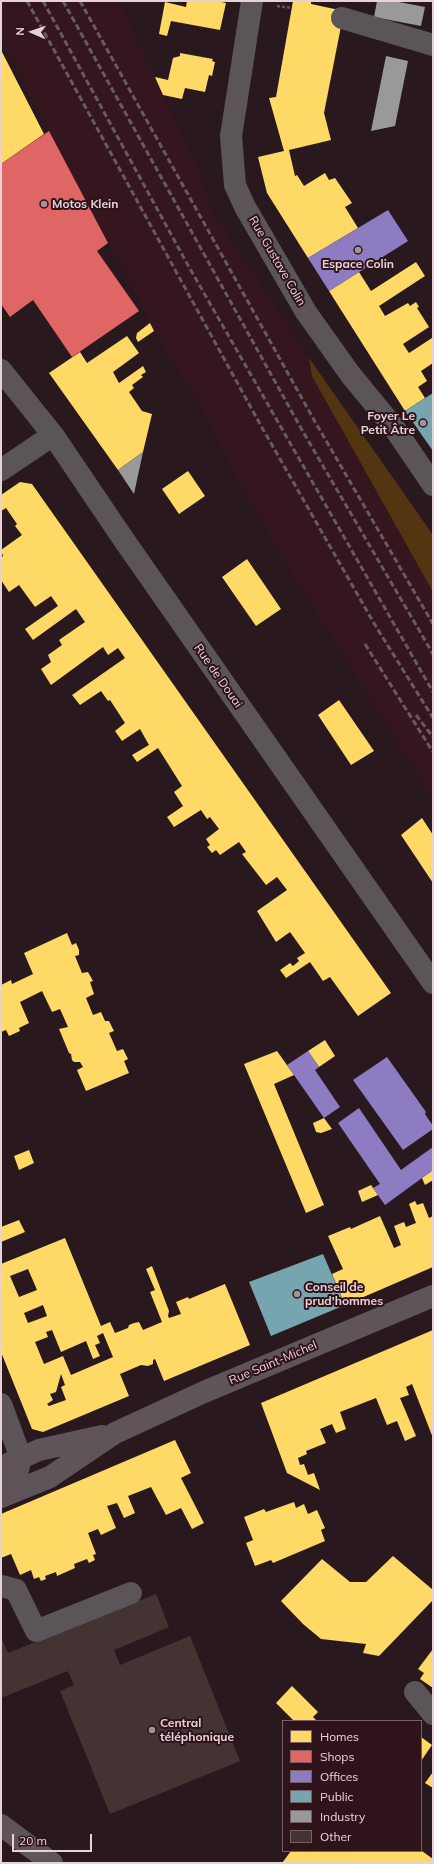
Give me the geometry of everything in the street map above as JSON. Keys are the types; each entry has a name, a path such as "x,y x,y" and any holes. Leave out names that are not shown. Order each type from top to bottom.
{"main road":[{"name":"Rue Saint-Michel","path":"1,1496 50,1477 115,1433 204,1392 433,1296"},
{"name":"Rue Saint-Michel","path":"1,1467 39,1450 115,1433"},
{"path":"1,1825 52,1863"}],"street":[{"name":"Rue Gustave Colin","path":"252,1 231,136 235,185 245,207 306,312 350,374 395,429 433,485"},
{"path":"342,18 433,45"},
{"name":"Rue de Douai","path":"1,370 53,435 133,553 433,983"},
{"path":"1,470 53,435"},
{"path":"1,1404 21,1458 16,1477 1,1496"},
{"path":"1,1586 16,1590 36,1631 131,1593"},
{"path":"415,1692 433,1714"}],"shaded area":[{"path":"1,1 119,1 200,174 214,215 309,358 433,535 433,800 289,568 246,494 200,405 166,351 1,40"},
{"path":"309,358 433,535 433,592 312,376"}],"building: Homes":[{"path":"187,1 217,1 226,3 220,30 171,21 167,36 159,34 165,2 186,7"},
{"path":"293,1 311,1 311,4 344,11 324,113 331,140 289,150 295,176 297,175 304,186 325,173 329,180 335,178 352,203 345,207 358,228 308,258 267,193 258,157 284,151 269,98 276,97"},
{"path":"1,50 44,134 1,164"},
{"path":"180,53 213,59 212,61 215,62 212,76 209,75 205,92 185,88 182,99 163,95 155,77 168,80 173,58 180,56"},
{"path":"416,262 425,276 379,306 385,316 408,303 410,306 416,302 419,307 417,308 429,327 403,344 409,353 432,338 433,340 433,363 421,371 427,381 418,387 425,398 405,411 329,291 359,272 371,291"},
{"path":"150,323 154,331 138,342 136,338 137,333"},
{"path":"127,336 139,353 113,372 119,383 143,366 146,372 141,375 143,377 132,385 134,388 129,392 142,411 152,414 143,452 118,470 49,373 80,352 87,363"},
{"path":"188,471 205,496 179,514 162,489"},
{"path":"20,482 32,484 391,993 358,1016 330,977 323,981 310,962 286,978 280,970 290,963 293,966 299,961 297,958 305,953 290,932 276,942 257,911 287,890 277,877 266,885 242,854 246,852 239,842 220,855 216,850 212,853 207,847 210,845 206,839 219,829 210,817 207,819 201,810 174,827 167,817 183,806 174,792 182,786 158,748 137,762 132,755 149,745 140,729 122,741 115,731 125,723 110,700 108,701 101,691 80,705 72,695 125,658 118,648 108,655 103,647 51,685 41,669 51,662 48,655 62,645 59,640 85,622 76,609 33,640 25,629 58,606 51,596 35,607 19,585 9,592 1,580 1,558 3,556 1,550 22,535 15,526 17,524 6,508 1,511 1,495"},
{"path":"247,559 281,609 256,626 222,577"},
{"path":"339,700 374,751 351,765 318,715"},
{"path":"422,818 433,835 433,883 401,835"},
{"path":"67,933 72,945 76,943 79,950 79,955 75,956 82,973 88,972 93,981 90,982 94,994 86,998 93,1015 101,1012 105,1021 109,1021 114,1031 109,1033 117,1051 123,1049 128,1059 124,1061 129,1073 86,1091 77,1070 83,1067 80,1062 74,1062 72,1060 71,1054 69,1053 59,1029 68,1027 60,1009 52,1012 42,991 20,1002 29,1023 19,1028 20,1031 9,1036 6,1030 1,1032 1,985 11,980 12,984 33,974 24,953"},
{"path":"325,1040 335,1056 319,1067 308,1051"},
{"path":"277,1051 294,1075 274,1084 324,1205 306,1213 244,1064"},
{"path":"324,1118 332,1129 321,1133 316,1132 313,1123"},
{"path":"29,1150 34,1163 19,1170 14,1156"},
{"path":"433,1170 433,1180 425,1185 422,1178"},
{"path":"371,1185 378,1195 362,1202 358,1191"},
{"path":"415,1201 417,1205 423,1203 429,1218 433,1216 433,1267 345,1305 332,1274 343,1269 328,1236 350,1227 351,1229 380,1216 394,1248 401,1245 394,1226 404,1222 406,1227 416,1223 409,1204"},
{"path":"19,1220 25,1232 1,1242 1,1227"},
{"path":"65,1238 101,1326 110,1322 115,1333 128,1328 129,1325 134,1323 139,1322 143,1330 162,1322 150,1292 155,1290 146,1269 152,1266 169,1311 169,1318 181,1314 176,1302 188,1297 189,1299 225,1284 250,1345 164,1381 155,1359 153,1360 153,1364 148,1366 141,1365 120,1374 129,1396 43,1432 32,1429 1,1352 1,1264","holes":["28,1269 37,1290 19,1297 10,1276","43,1305 47,1316 28,1323 24,1313","52,1330 61,1352 86,1341 93,1359 100,1356 95,1345 100,1343 97,1336 103,1333 113,1357 71,1375 63,1356 44,1364 35,1342 48,1337 46,1332","61,1374 65,1385 61,1387 66,1400 49,1406 47,1404 53,1400 50,1394 56,1392"]},
{"path":"433,1330 433,1438 412,1384 406,1387 409,1395 400,1398 416,1436 405,1441 397,1421 387,1425 376,1398 340,1412 346,1429 336,1433 332,1424 320,1429 326,1443 306,1451 307,1454 298,1458 300,1465 304,1464 308,1475 314,1473 320,1490 287,1473 261,1403"},
{"path":"175,1440 191,1473 181,1478 204,1523 192,1529 181,1508 166,1515 151,1487 128,1496 135,1513 124,1518 117,1503 107,1506 116,1528 101,1535 98,1529 88,1533 96,1554 93,1555 95,1560 89,1563 87,1559 74,1564 75,1568 57,1576 56,1572 45,1576 46,1579 41,1581 39,1577 34,1579 31,1570 20,1575 11,1554 1,1558 1,1514"},
{"path":"294,1502 296,1508 304,1504 308,1514 317,1510 325,1528 321,1530 325,1541 273,1563 271,1560 255,1566 246,1543 253,1540 244,1517 264,1509 266,1512"},
{"path":"393,1556 433,1590 433,1600 379,1656 363,1653 366,1644 321,1639 303,1624 281,1601 322,1559 350,1582 366,1582"},
{"path":"433,1649 433,1688 420,1679 424,1673 418,1669"},
{"path":"292,1686 318,1712 313,1717 316,1720 293,1720 276,1703"},
{"path":"422,1738 432,1745 422,1760"},
{"path":"433,1772 433,1788 425,1783"},
{"path":"422,1851 433,1859 433,1863 282,1863 290,1852"}],"building: Shops":[{"name":"Motos Klein","path":"49,131 108,243 97,251 139,311 72,357 33,300 10,317 1,304 1,164"}],"building: Offices":[{"name":"Espace Colin","path":"388,210 408,241 329,291 308,258"},
{"path":"308,1051 319,1067 315,1070 340,1107 324,1118 287,1065"},
{"path":"387,1057 426,1112 425,1114 433,1126 433,1129 403,1150 353,1080"},
{"path":"359,1108 401,1170 433,1147 433,1170 385,1205 373,1188 380,1184 338,1123"}],"building: Public":[{"name":"Foyer Le Petit Âtre","path":"433,393 433,451 405,411"},
{"name":"Conseil de prud'hommes","path":"323,1254 345,1305 271,1336 249,1282"}],"building: Industry":[{"path":"377,1 394,1 425,7 421,26 374,17"},
{"path":"386,56 408,61 395,126 371,131"},
{"path":"143,452 134,494 118,470"}],"building: Other":[{"name":"Central téléphonique","path":"156,1594 169,1627 114,1650 120,1665 190,1636 240,1761 110,1814 60,1691 74,1685 68,1671 1,1698 1,1637 8,1653"}],"railway":[{"path":"27,1 260,424 375,625 433,718"},
{"path":"43,1 189,267 433,692"},
{"path":"63,1 302,430 433,654"},
{"path":"80,1 314,420 433,624"},
{"path":"365,644 433,752"},
{"path":"416,715 433,737"}],"place":[{"name":"Motos Klein","path":"44,204"},
{"name":"Espace Colin","path":"358,250"},
{"name":"Foyer Le Petit Âtre","path":"423,423"},
{"name":"Conseil de prud'hommes","path":"297,1294"},
{"name":"Central téléphonique","path":"152,1730"}]}
